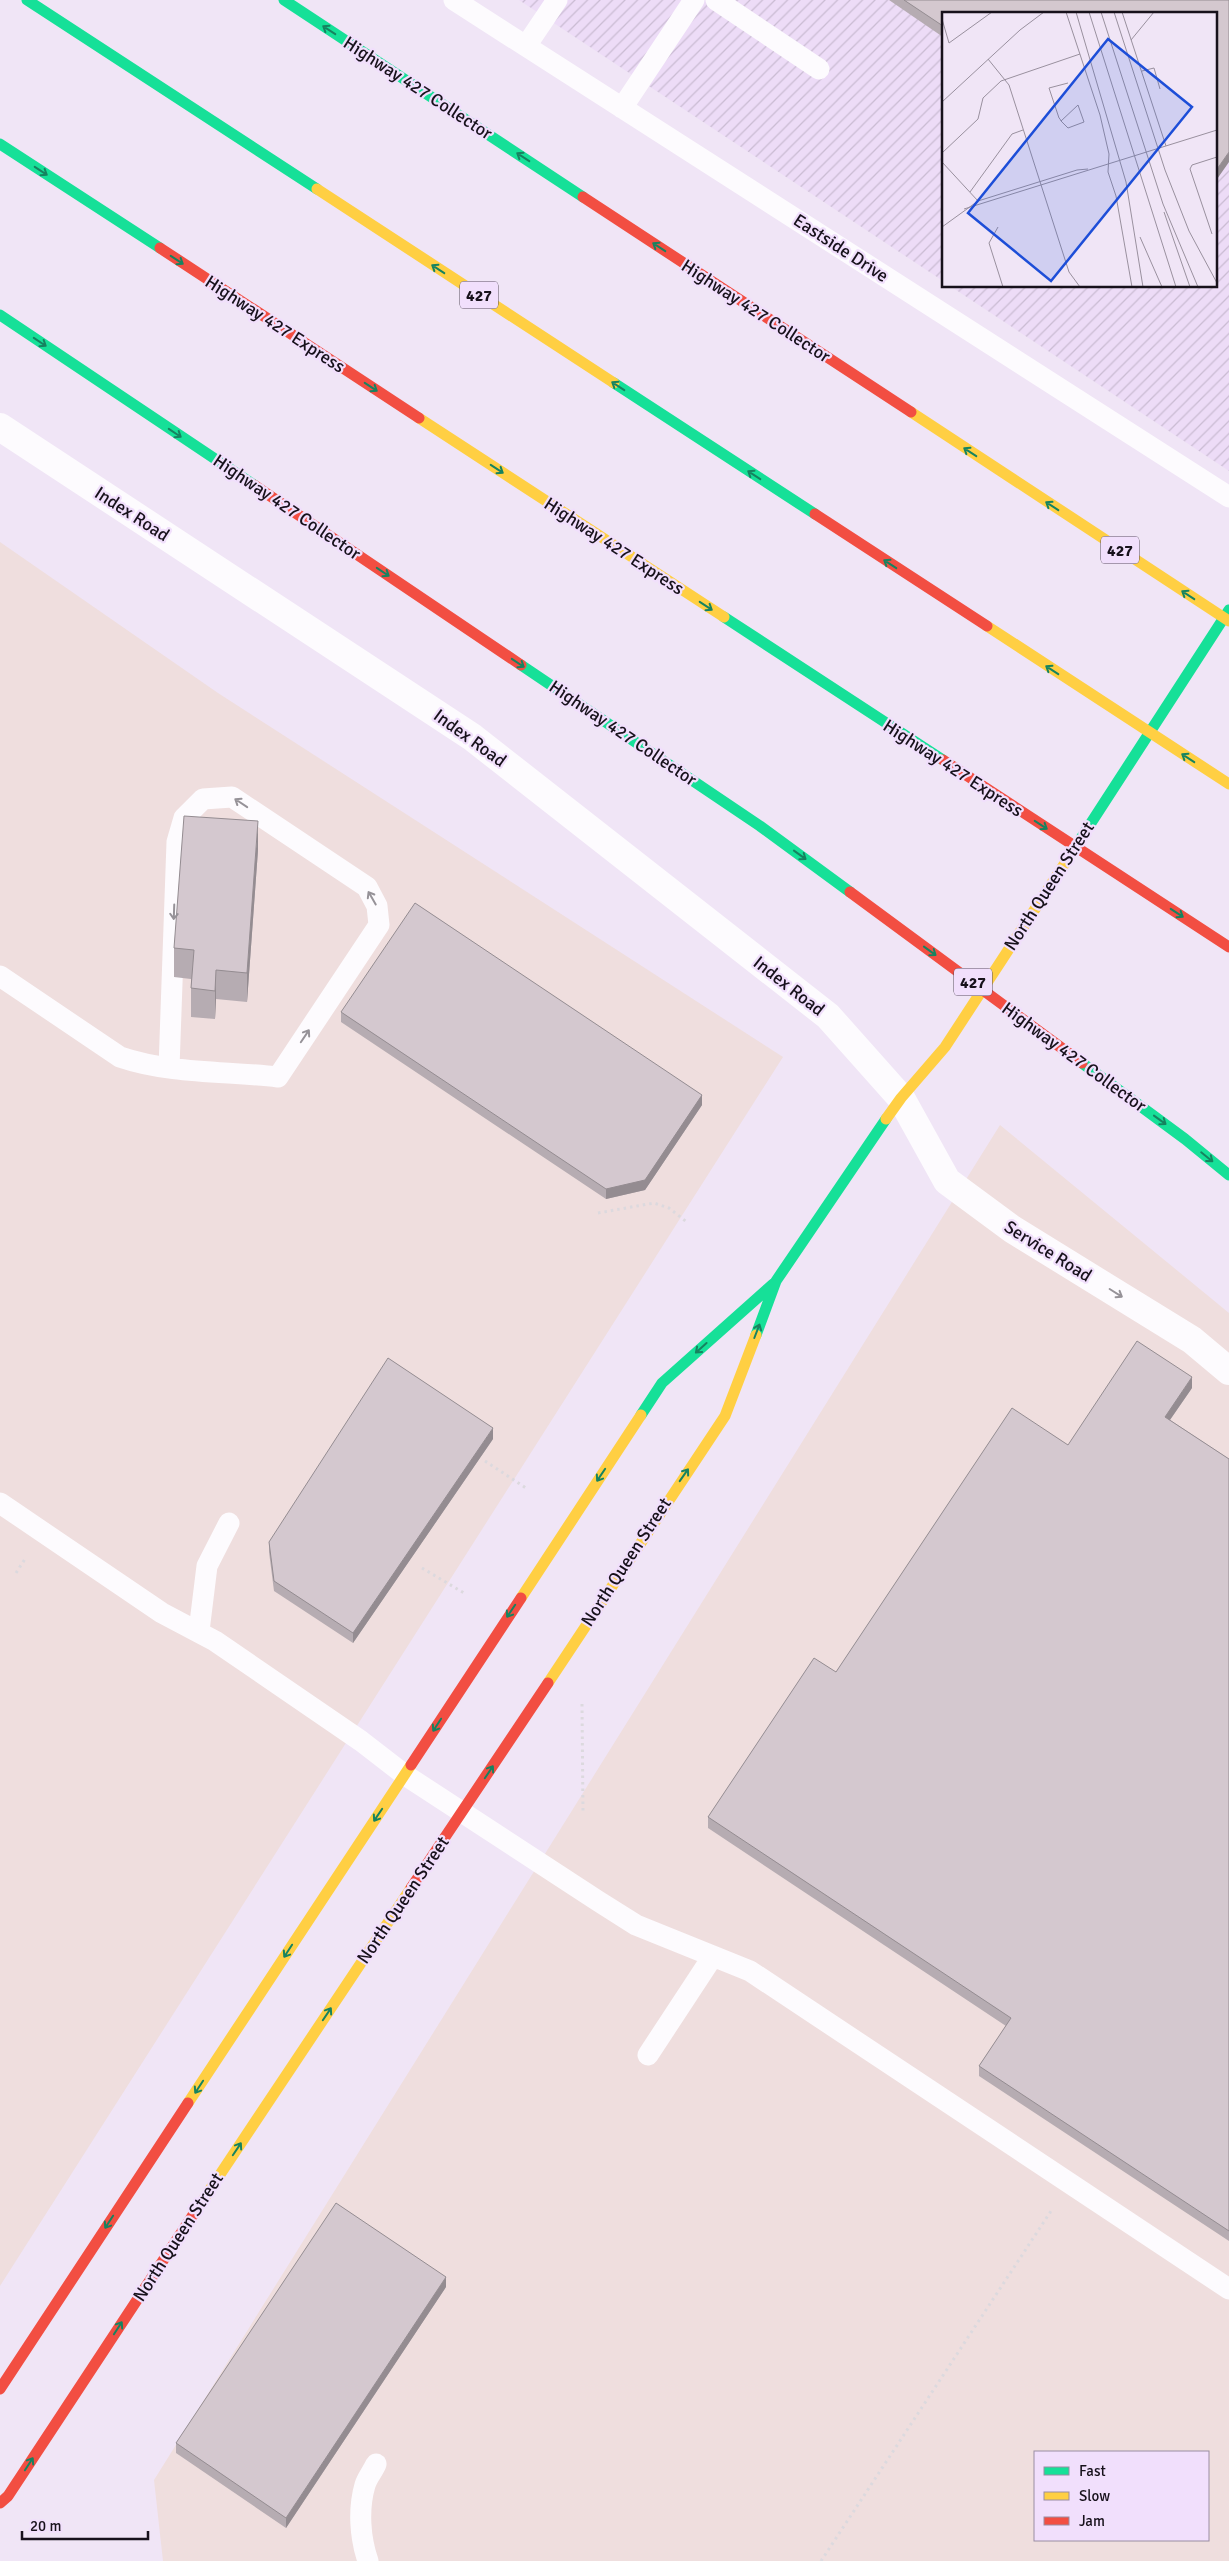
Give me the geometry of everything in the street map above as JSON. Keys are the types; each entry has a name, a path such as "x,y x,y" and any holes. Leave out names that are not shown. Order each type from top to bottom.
{"main road":[{"name":"427","path":"28,0 930,591 1229,784"},
{"name":"Highway 427 Collector","path":"284,0 1229,621"},
{"name":"Highway 427 Express","path":"0,144 1229,947"},
{"name":"Highway 427 Collector","path":"0,315 760,826 1185,1139 1229,1175"},
{"name":"North Queen Street","path":"0,2503 8,2496 210,2188 725,1416 776,1281 901,1098 945,1047 1229,610"},
{"name":"North Queen Street","path":"2,2382 405,1775 662,1383 776,1281"}],"street":[{"name":"Index Road","path":"0,427 472,737 828,1016 901,1098"},
{"name":"Service Road","path":"901,1098 946,1182 1012,1229 1192,1340 1229,1371"}],"lane":[{"name":"Eastside Drive","path":"454,0 1229,497"},
{"path":"526,46 557,0"},
{"path":"622,108 694,0"},
{"path":"716,0 819,69"},
{"path":"0,976 120,1057 143,1065 169,1068 278,1077 379,925 377,906 366,887 232,797 203,799 184,818 176,842 169,1068"},
{"path":"0,1502 162,1613 198,1631 361,1741 405,1775 636,1925 750,1971 1229,2289"},
{"path":"198,1631 207,1566 229,1523"},
{"path":"648,2055 714,1956"},
{"path":"368,2561 363,2546 361,2512 365,2485 376,2464"}],"path":[{"path":"598,1213 654,1203 669,1208 688,1223"},
{"path":"485,1461 526,1488"},
{"path":"422,1568 464,1593"},
{"path":"582,1704 583,1814"},
{"path":"821,2561 1069,2183"}],"shaded area":[{"path":"519,0 1229,0 1229,471 953,288 1216,288 1216,12 942,12 942,280"},
{"path":"0,542 218,693 783,1057 0,2286"},
{"path":"1000,1125 1229,1313 1229,2561 163,2561 154,2480"}],"building":[{"path":"904,0 1229,0 1229,152 1216,171 1216,12 942,12 942,25"},
{"path":"184,816 258,821 247,973 216,970 215,991 191,988 194,950 174,948"},
{"path":"415,903 702,1095 645,1180 606,1189 341,1012"},
{"path":"1137,1341 1192,1377 1165,1417 1229,1459 1229,2231 979,2066 1011,2018 708,1817 814,1658 836,1672 1012,1408 1068,1445"},
{"path":"388,1358 493,1428 353,1633 274,1581 269,1542"},
{"path":"336,2203 446,2277 286,2518 176,2443"}],"traffic: fast":[{"path":"27,0 317,189"},
{"path":"284,0 583,197"},
{"path":"0,144 160,248"},
{"path":"0,315 254,485"},
{"path":"614,383 815,514"},
{"path":"1067,860 1229,610"},
{"path":"724,617 943,760"},
{"path":"521,665 760,826 850,892"},
{"path":"1082,1063 1185,1139 1229,1175"},
{"path":"756,1335 776,1281 886,1119"},
{"path":"641,1415 662,1383 773,1284"}],"traffic: slow":[{"path":"317,189 614,383"},
{"path":"911,412 1229,621"},
{"path":"419,418 724,617"},
{"path":"987,626 1229,784"},
{"path":"886,1119 901,1098 945,1047 1067,860"},
{"path":"548,1683 725,1416 756,1335"},
{"path":"521,1598 641,1415"},
{"path":"188,2103 411,1765"},
{"path":"193,2215 411,1888"}],"traffic: jam":[{"path":"583,197 911,412"},
{"path":"160,248 419,418"},
{"path":"254,485 521,665"},
{"path":"815,514 987,626"},
{"path":"943,760 1229,947"},
{"path":"850,892 1082,1063"},
{"path":"411,1765 521,1598"},
{"path":"411,1888 548,1683"},
{"path":"0,2389 188,2103"},
{"path":"0,2503 8,2496 193,2215"}]}
